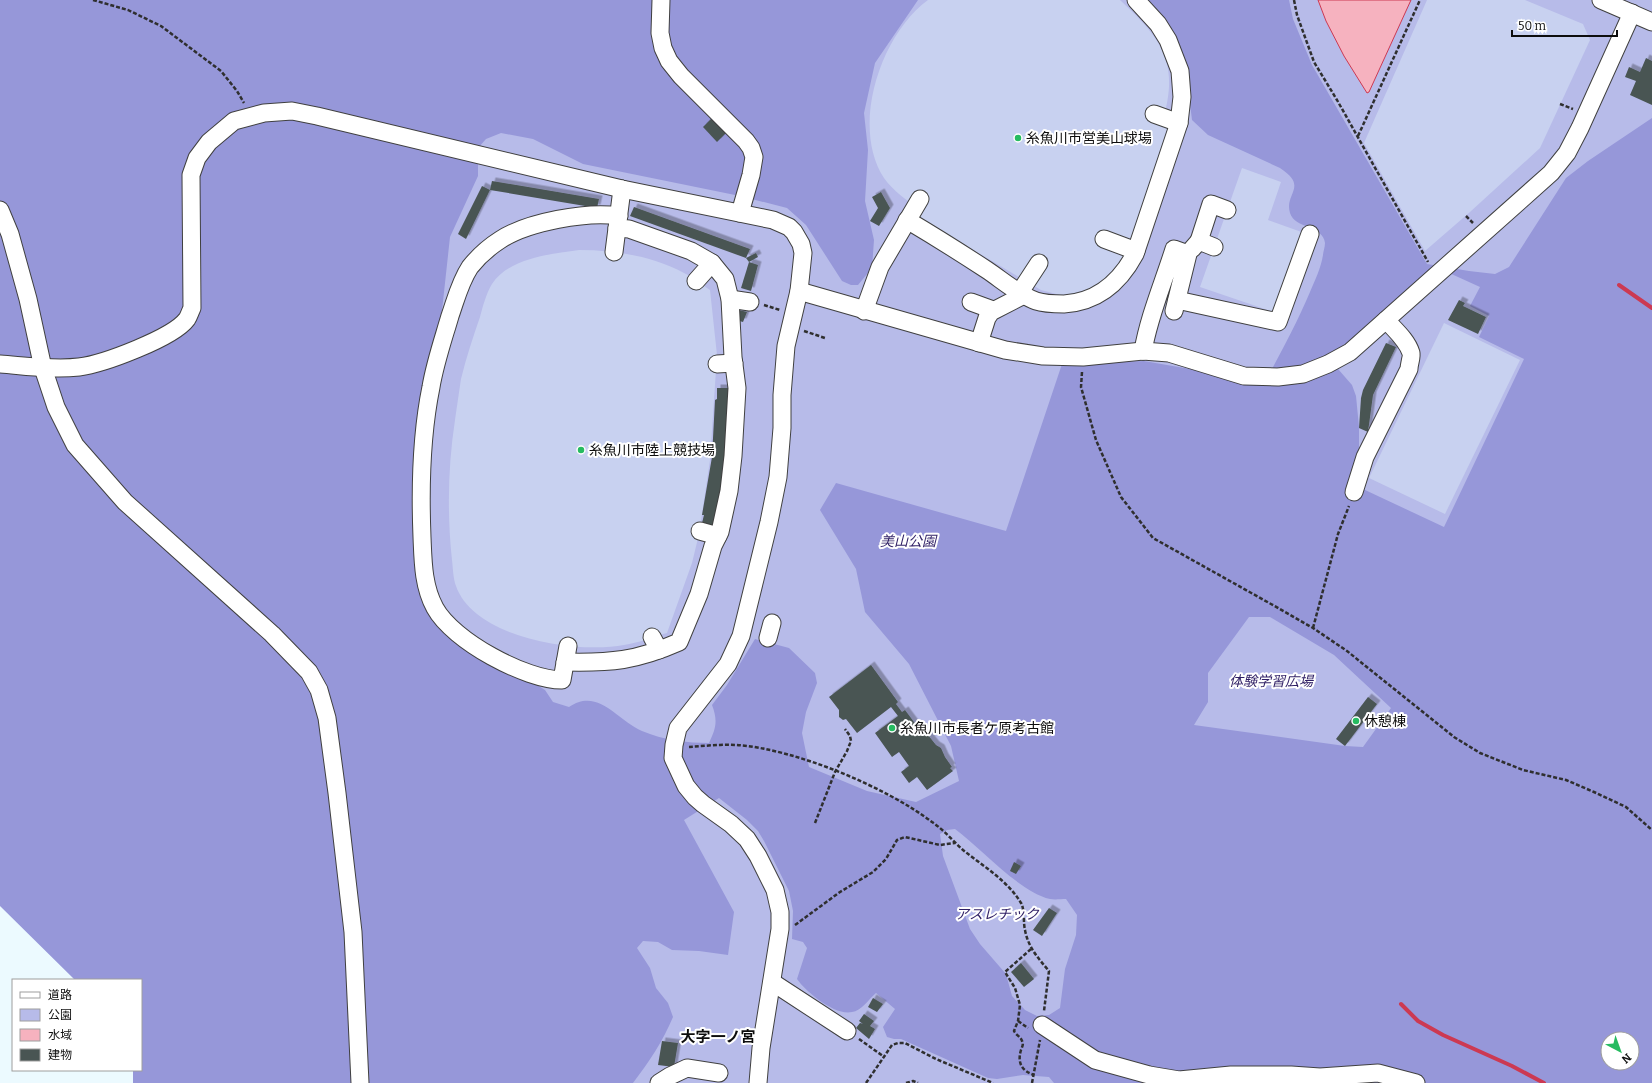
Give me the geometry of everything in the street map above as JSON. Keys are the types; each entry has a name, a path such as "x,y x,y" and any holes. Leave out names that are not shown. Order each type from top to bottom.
{"street":[{"path":"661,0 660,33 663,48 669,61 681,76 746,141 753,154 751,175 740,213"},
{"path":"907,220 964,254 1022,294 1036,301 1055,304 1073,303 1087,300 1108,289 1129,266 1136,251 1179,123 1182,86 1175,55 1158,24 1136,0"},
{"path":"1601,0 1652,22"},
{"path":"799,291 864,311 1005,350 1043,356 1084,357 1143,351 1169,353 1244,376 1278,377 1303,374 1328,364 1350,352 1559,164 1567,153 1580,128 1632,13"},
{"path":"0,364 43,368 80,367 122,355 165,337 186,320 192,308 191,175 197,158 209,142 234,121 264,113 292,111 622,189 740,213 778,222 789,227 794,232 801,244 803,253 799,291 786,346 778,477 769,522 741,636 728,664 678,728 674,744 673,758 686,786 703,804 731,824 747,839 758,856 775,890 780,912 780,929 758,1083"},
{"path":"1154,114 1179,123"},
{"path":"614,252 622,189"},
{"path":"864,311 880,267 920,199"},
{"path":"1143,351 1154,304 1174,250 1188,254 1207,244 1211,204 1227,210"},
{"path":"0,210 10,234 28,299 43,368 56,407 75,445 125,502 272,634 309,672 318,690 327,718 353,932 360,1083"},
{"path":"604,213 629,229 691,251 712,263 725,279 730,299 737,388 733,456 729,491 720,532 713,546 699,594 678,642 656,644 628,660 604,662 566,654 562,680 553,680 503,662 478,649 445,622 436,610 427,587 423,564 421,504 422,459 431,387 442,342 462,280 481,256 500,239 532,226 586,215 604,213"},
{"path":"1188,254 1176,305 1278,322 1310,234"},
{"path":"1104,239 1136,251"},
{"path":"696,281 712,263"},
{"path":"979,343 987,318 993,310 1022,294 1039,263"},
{"path":"730,299 750,302"},
{"path":"971,302 993,310"},
{"path":"1354,492 1365,457 1408,369 1410,361 1411,354 1404,341 1386,320"},
{"path":"717,364 734,363"},
{"path":"700,531 718,536"},
{"path":"772,982 847,1031"},
{"path":"1042,1025 1095,1060 1149,1076 1179,1080 1231,1075 1291,1075 1320,1077 1378,1073 1416,1083"},
{"path":"659,1083 687,1068 716,1078"},
{"path":"685,1083 686,1077 708,1081 716,1078"}],"path":[{"path":"93,0 128,10 161,26 221,70 237,91 250,116"},
{"path":"1294,0 1297,15 1314,62 1428,262"},
{"path":"1358,137 1420,0"},
{"path":"1560,104 1575,110"},
{"path":"1466,216 1473,223"},
{"path":"750,302 785,311"},
{"path":"802,331 825,338"},
{"path":"1084,357 1081,387 1096,440 1121,497 1153,538 1313,628 1347,651 1454,737 1480,753 1523,770 1566,780 1594,792 1626,807 1652,830"},
{"path":"1313,628 1338,534 1354,492"},
{"path":"815,824 835,772 851,741 850,736 845,729"},
{"path":"674,744 686,747 737,745 780,753 818,764 865,784 906,804 933,822 955,843 1005,884 1022,904 1025,930 1030,949 1049,971 1032,1083"},
{"path":"793,926 840,892 873,872 886,859 897,840 905,837 940,845 955,843"},
{"path":"1030,949 1005,972 1015,988 1020,1005 1018,1021 1014,1031 1021,1038 1023,1043 1020,1055 1020,1064 1024,1071 1034,1075"},
{"path":"847,1031 883,1056"},
{"path":"866,1083 883,1056 892,1045 898,1043 905,1043 936,1059 993,1083"},
{"path":"906,1083 913,1081 918,1083"}],"green space":[{"name":"美山公園","path":"0,0 918,0 875,63 864,113 868,150 865,201 874,240 872,268 858,285 851,285 842,281 806,225 787,208 740,196 583,164 533,139 501,133 486,139 478,148 478,176 450,237 415,559 426,610 466,648 529,680 545,690 553,702 569,707 579,702 589,701 598,703 607,707 642,731 667,739 684,742 709,743 716,720 712,705 727,685 755,639 789,648 815,673 817,683 806,712 802,733 809,767 867,791 916,802 959,781 951,746 909,664 865,612 856,569 820,510 836,483 1006,531 1062,364 1144,361 1265,382 1300,315 1321,265 1325,245 1323,237 1314,230 1297,222 1290,213 1290,200 1294,190 1293,180 1280,168 1208,135 1192,120 1187,80 1138,0 1289,0 1293,19 1312,65 1427,264 1495,274 1509,267 1566,178 1588,161 1652,118 1652,1083 1054,1083 1049,1077 1023,1075 997,1079 988,1078 901,1039 887,1037 883,1027 895,1009 876,993 859,1009 852,1012 845,1012 830,1007 822,1002 801,984 797,979 807,948 803,942 792,939 793,911 789,891 758,831 747,820 719,798 684,820 734,912 728,955 699,951 672,950 658,942 643,941 637,948 650,968 656,988 668,1003 673,1017 655,1051 633,1083 133,1083 133,1071 142,1071 142,979 74,979 0,906","holes":["1447,272 1480,287 1470,306 1489,316 1479,337 1524,359 1444,527 1348,482 1359,453 1359,427 1356,396 1352,385 1338,369","1249,617 1270,617 1334,655 1391,708 1363,747 1345,746 1194,725 1208,702 1208,673","955,829 1025,888 1050,899 1066,899 1077,915 1076,935 1065,969 1060,1008 1049,1015 1037,1016 1025,1010 1012,996 1006,974 980,944 970,929 943,856 940,834 947,830"]},
{"name":"美山公園","path":"492,0 1652,0 1652,1083 1640,1071 1640,1031 1600,1031 1600,1040 1214,1083 385,1083 0,160"}],"shaded area":[{"name":"糸魚川市営美山球場","path":"928,0 1120,0 1135,14 1157,41 1164,54 1168,69 1169,85 1162,123 1169,125 1126,254 1109,277 1093,288 1071,294 1060,295 1041,290 916,216 920,210 896,191 884,178 874,157 870,133 871,108 876,82 884,58 897,35 911,15"},
{"path":"1427,0 1525,0 1583,24 1590,40 1540,148 1425,251 1364,143"},
{"path":"1242,168 1281,182 1268,220 1307,234 1279,314 1200,287"},
{"name":"糸魚川市陸上競技場","path":"579,250 606,251 646,258 672,267 710,290 717,355 710,460 699,534 692,563 667,633 629,644 604,647 580,647 554,644 504,630 483,618 466,604 456,586 450,543 450,472 460,384 467,355 488,292 499,275 509,268 531,259 556,253"},
{"path":"1444,323 1520,360 1445,514 1369,478"}],"water":[{"path":"1318,0 1411,0 1369,92 1367,93 1344,56 1326,21"}],"building":[{"path":"1646,58 1652,61 1652,105 1630,95 1636,81 1625,77 1629,67 1640,72"},
{"path":"712,118 726,133 717,142 703,127"},
{"path":"492,181 599,199 597,208 490,190"},
{"path":"482,186 490,190 466,239 458,234"},
{"path":"881,192 890,208 879,226 870,221 878,208 872,197"},
{"path":"634,207 750,249 746,258 630,216"},
{"path":"756,253 758,257 749,262 746,258"},
{"path":"749,262 758,265 751,291 741,288"},
{"path":"1459,300 1465,303 1463,306 1486,317 1478,334 1448,320"},
{"path":"739,310 747,312 743,322 736,320"},
{"path":"1386,343 1396,347 1373,395 1368,432 1359,428 1361,398 1363,390"},
{"path":"717,388 733,388 717,531 701,527 712,457"},
{"path":"871,665 898,702 896,704 902,712 905,710 923,734 928,735 936,745 941,748 952,767 950,768 953,771 927,790 917,777 909,783 901,772 909,766 899,752 892,757 875,733 898,716 891,707 857,733 846,719 843,720 839,717 839,710 829,697"},
{"name":"休憩棟","path":"1368,697 1377,704 1345,746 1336,739"},
{"path":"1014,862 1021,866 1016,874 1010,871"},
{"path":"1049,908 1057,913 1042,936 1033,930"},
{"path":"1021,963 1034,979 1024,987 1011,972"},
{"path":"873,998 883,1004 877,1012 868,1007"},
{"path":"864,1014 874,1021 870,1026 875,1029 869,1039 856,1028 860,1023 863,1024 859,1021"},
{"path":"662,1041 678,1043 674,1067 658,1065"}],"waterway":[{"path":"1619,285 1652,308"},
{"path":"1401,1004 1418,1021 1443,1035 1512,1066 1544,1083"}],"place":[{"name":"糸魚川市営美山球場","path":"1018,138"},
{"name":"糸魚川市陸上競技場","path":"581,450"},
{"name":"休憩棟","path":"1356,721"},
{"name":"糸魚川市長者ケ原考古館","path":"892,728"}],"district":[{"name":"大字一ノ宮","path":"718,1037"}],"park label":[{"name":"体験学習広場","path":"1271,681"},
{"name":"アスレチック","path":"997,914"}]}
